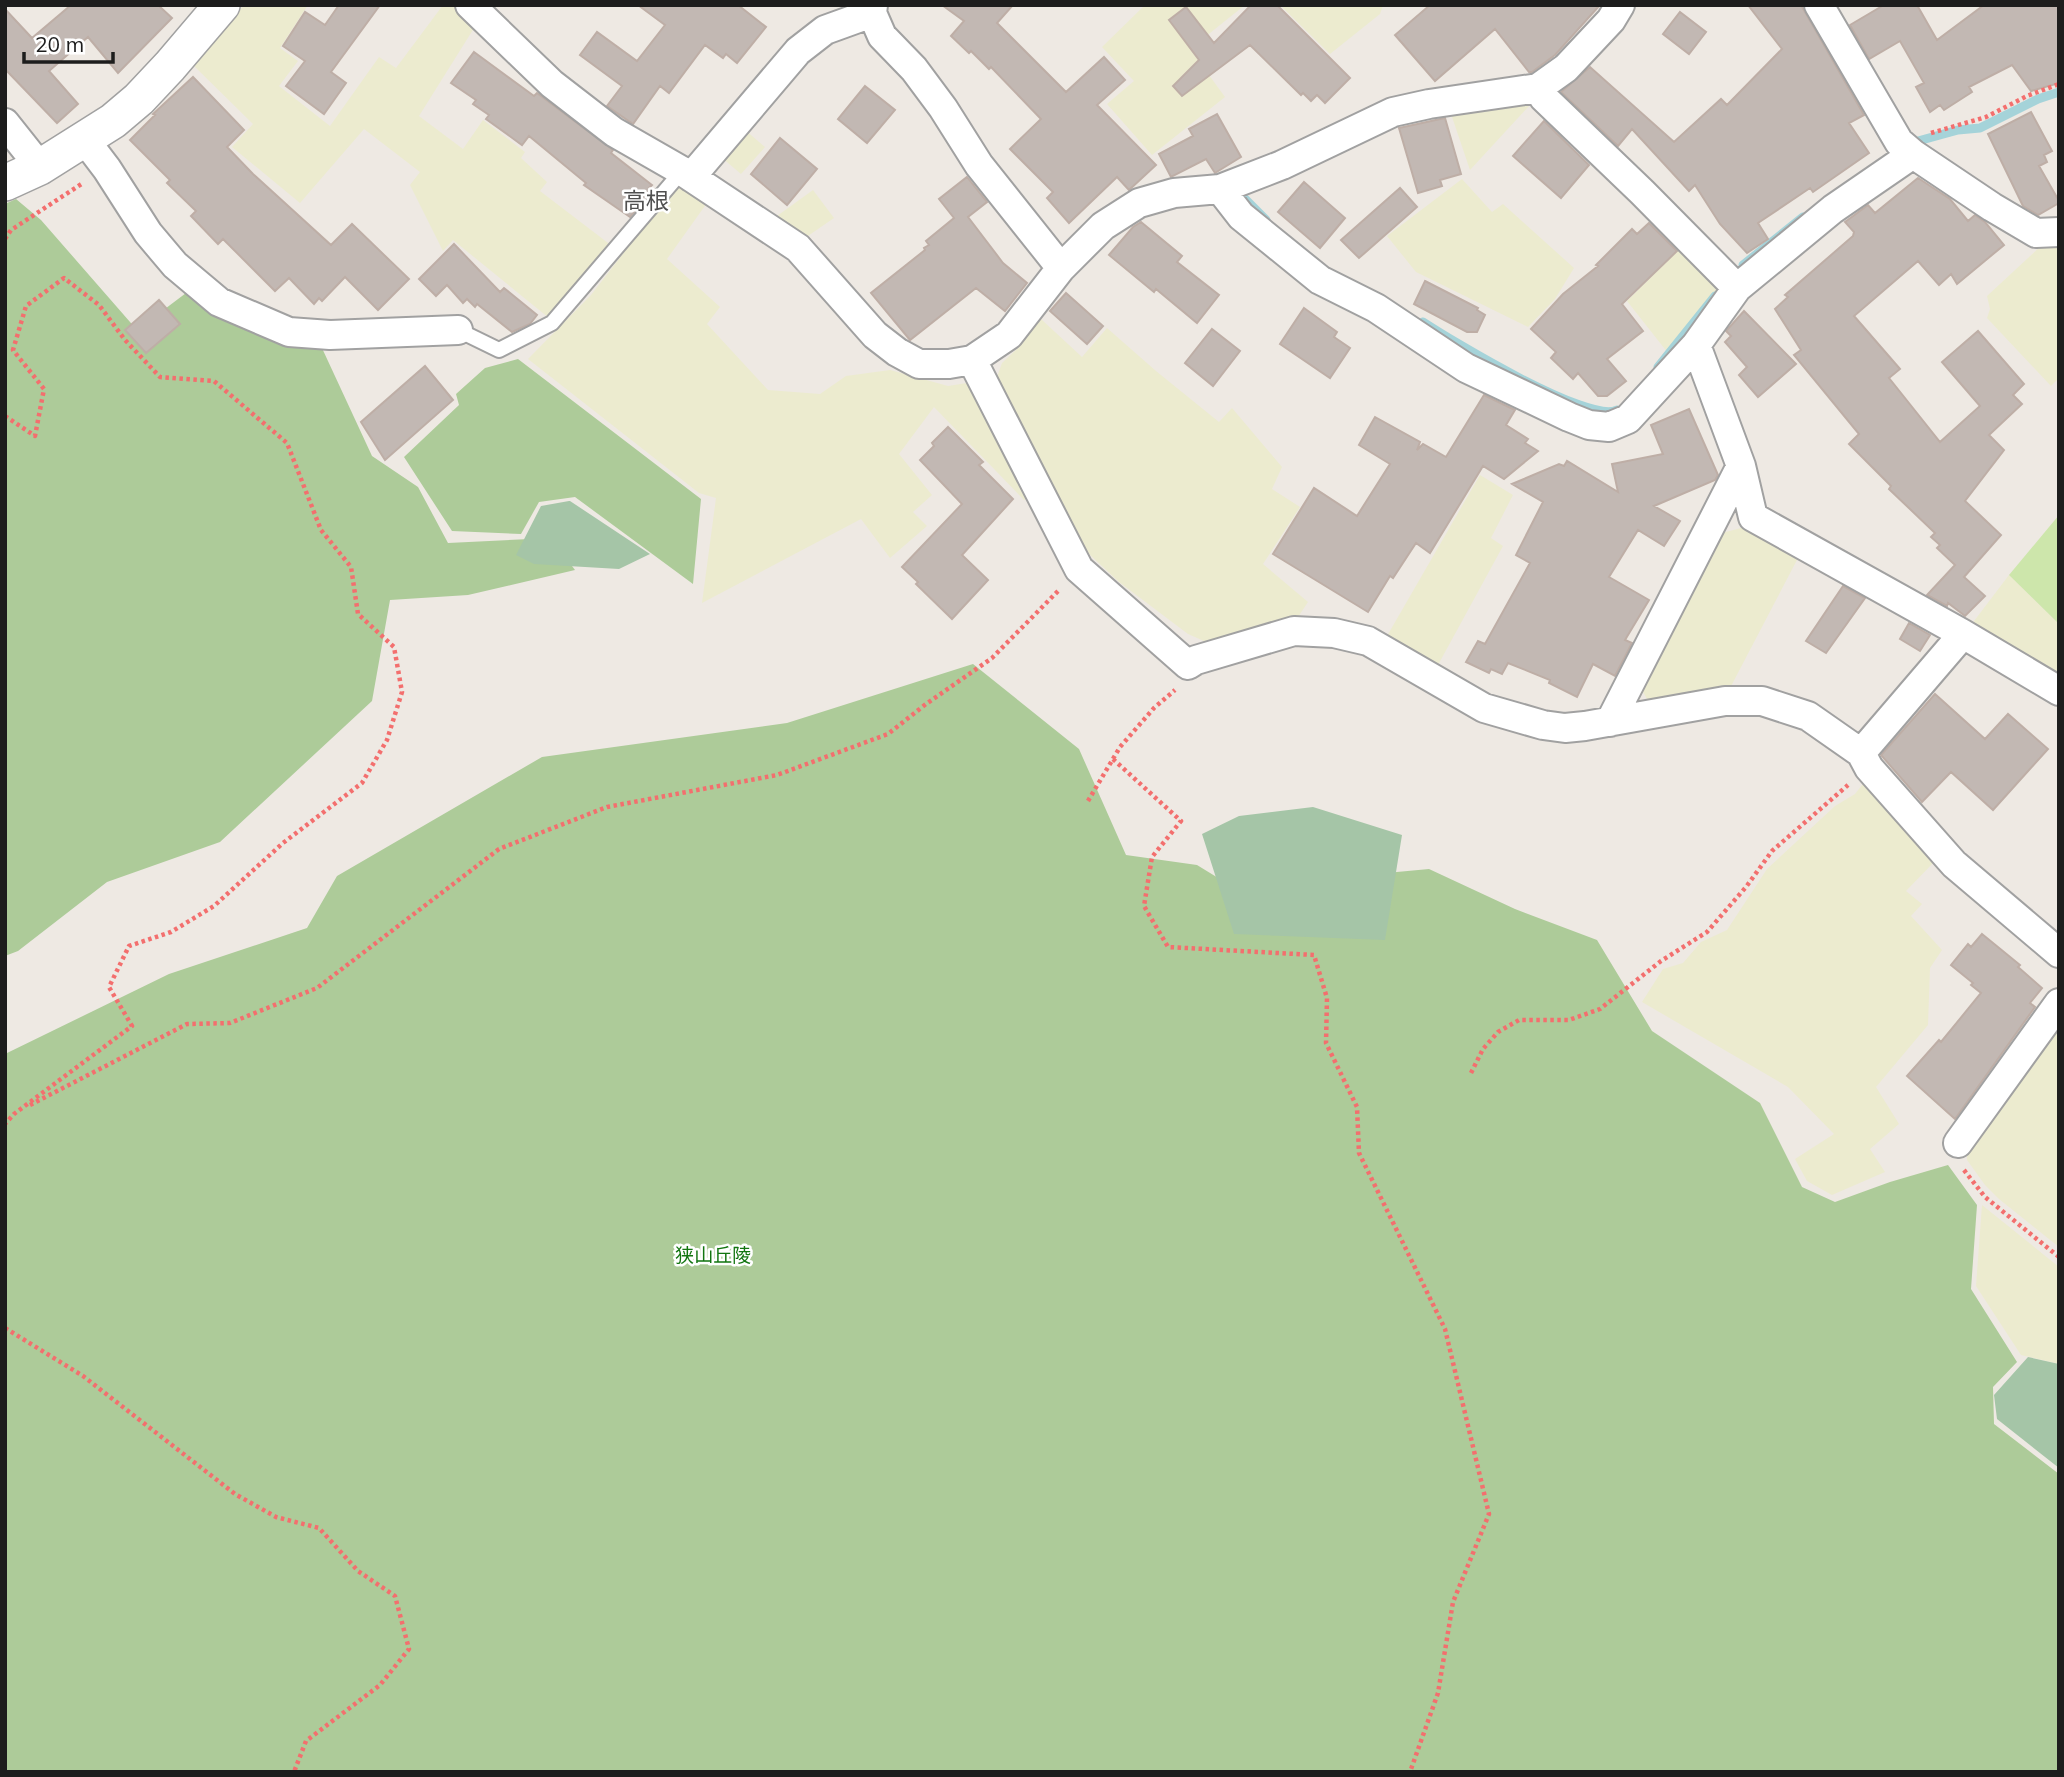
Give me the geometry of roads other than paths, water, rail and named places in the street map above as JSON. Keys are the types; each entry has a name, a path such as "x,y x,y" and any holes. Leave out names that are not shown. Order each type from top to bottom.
{"street":[{"path":"5,183 40,167 113,121 139,99 222,5"},
{"path":"470,5 552,84 614,132 687,174 798,248 875,335 919,364 948,364 972,360 1009,335 1061,268 1103,226 1139,203 1174,193 1220,188 1282,165 1393,112 1538,88 1566,68 1611,20 1620,5"},
{"path":"1819,5 1906,148 1992,207 2036,233 2059,232"},
{"path":"687,174 798,51 825,30 872,9 882,36 914,69 943,108 979,165 1061,268"},
{"path":"1538,88 1544,98 1737,288"},
{"path":"5,123 40,167"},
{"path":"85,140 148,233 175,265 219,302 289,332 330,335 458,330"},
{"path":"1220,188 1241,216 1320,280 1376,308 1466,368 1589,425 1609,427 1628,419 1696,345 1737,288 1906,148"},
{"path":"1696,345 1741,466 1753,517 2059,691"},
{"path":"972,360 1079,569 1188,664 1294,631 1334,633 1368,641 1484,708 1543,725 1565,728 1725,701 1762,702 1808,716 1865,760 1954,864 2059,953"},
{"path":"1610,722 1741,466"},
{"path":"1865,760 1963,634"},
{"path":"1958,1143 2059,1003"}],"lane":[{"path":"458,330 499,350 552,323 687,174"}],"waterway":[{"path":"1918,141 1958,130 1980,128 2038,99 2059,92"},
{"path":"1245,199 1266,220"},
{"path":"1743,265 1803,217"},
{"path":"1658,367 1715,296"},
{"path":"1423,322 1490,362 1551,393 1602,411 1617,410"}],"district":[{"name":"高根","path":"646,201"}],"park label":[{"name":"狭山丘陵","path":"713,1255"}]}
